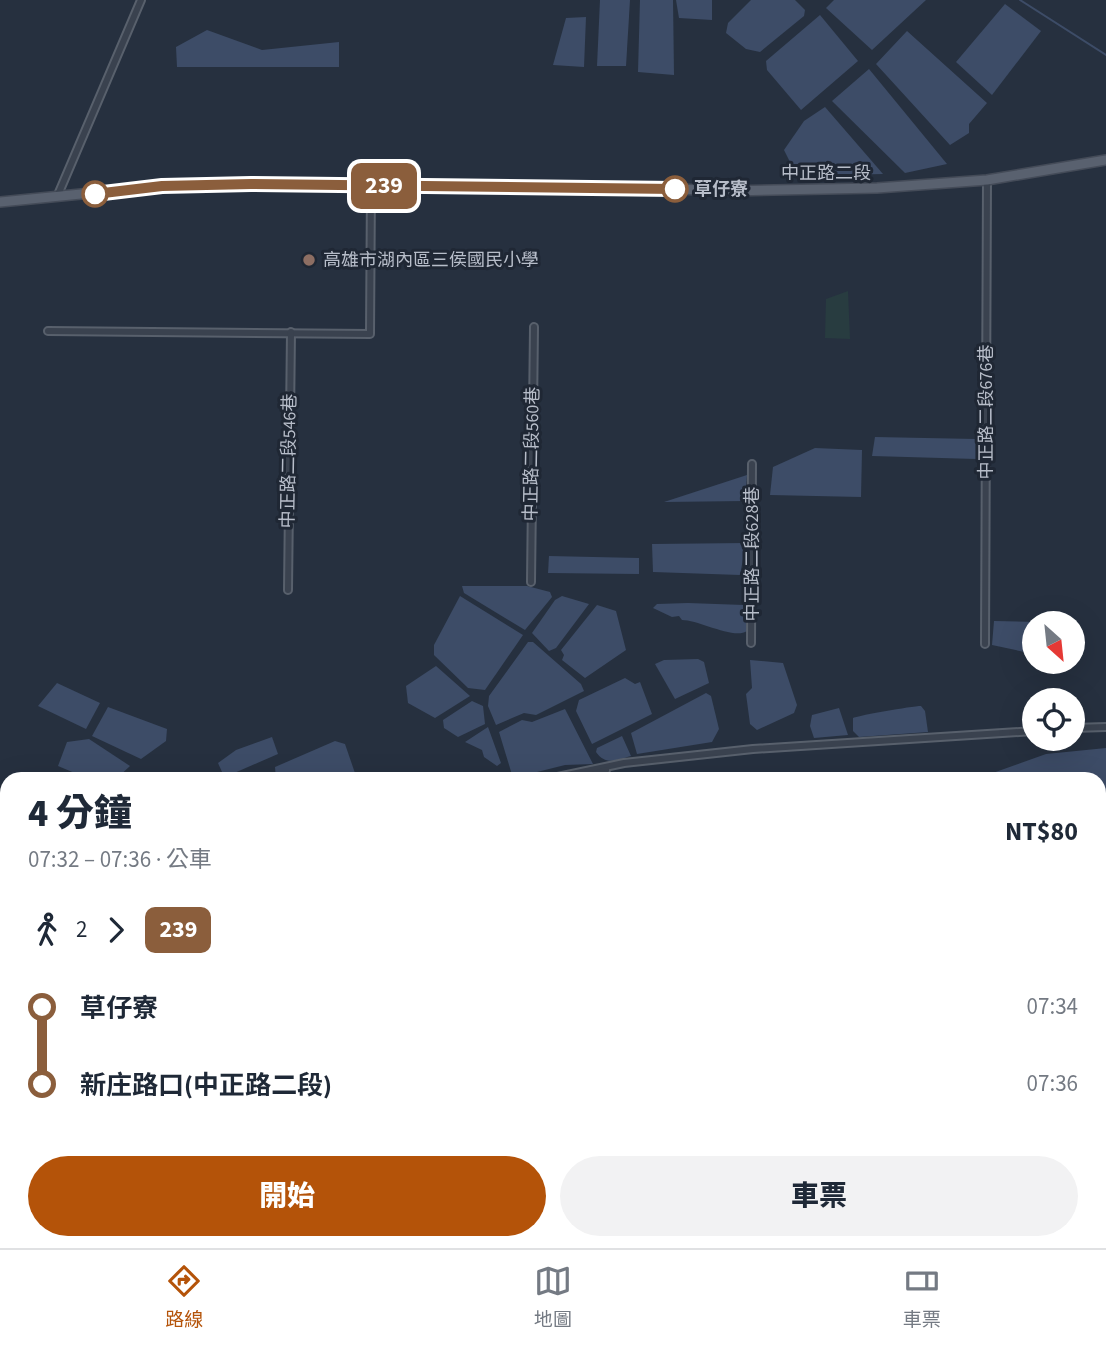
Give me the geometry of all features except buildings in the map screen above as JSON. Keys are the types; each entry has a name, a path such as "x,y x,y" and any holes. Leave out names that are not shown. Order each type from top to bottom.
{"main road":[{"name":"中正路二段","path":"0,202 162,186 622,187 729,191 877,188 987,180 1106,160"}],"street":[{"path":"57,197 141,0"},
{"name":"中正路二段676巷","path":"985,644 987,180"},
{"path":"48,331 370,334 372,186"},
{"name":"中正路二段560巷","path":"531,582 534,327"},
{"name":"中正路二段546巷","path":"288,590 290,332"},
{"name":"中正路二段628巷","path":"751,643 752,464"},
{"path":"1085,728 1106,727"},
{"path":"581,772 624,763 753,749 1022,731"},
{"path":"600,772 624,763"}],"green space":[{"path":"848,291 850,339 825,338 826,299"}],"water":[{"path":"600,0 630,0 626,66 597,66"},
{"path":"640,0 673,0 674,75 638,72"},
{"path":"676,0 712,0 712,20 679,18"},
{"path":"751,0 795,0 805,10 804,16 760,52 746,49 726,33 728,23"},
{"path":"834,0 926,0 872,50 826,8"},
{"path":"1005,4 1041,31 992,95 956,62"},
{"path":"820,15 858,61 801,110 767,70 766,61"},
{"path":"586,17 584,67 553,65 566,18"},
{"path":"207,30 262,50 339,42 339,67 177,67 176,47"},
{"path":"907,31 987,103 969,124 969,133 950,145 876,64"},
{"path":"869,69 947,164 905,173 832,101"},
{"path":"825,107 883,174 797,176 784,150 804,121"},
{"path":"875,437 976,439 976,459 872,456"},
{"path":"815,448 862,450 861,497 770,495 773,467"},
{"path":"747,475 745,501 664,502"},
{"path":"746,543 740,575 653,572 652,544"},
{"path":"549,556 639,558 639,574 548,573"},
{"path":"462,586 527,586 550,592 552,597 525,630 464,593"},
{"path":"460,596 523,635 485,690 468,688 434,655 434,645"},
{"path":"562,596 589,604 556,648 549,651 532,633 555,600"},
{"path":"657,604 744,605 747,631 725,631 682,620 679,616 672,617 653,608"},
{"path":"597,605 616,611 626,650 585,678 562,660 564,655 561,650"},
{"path":"994,621 1022,622 1022,651 992,645"},
{"path":"528,642 533,642 581,684 584,691 536,715 524,713 496,725 488,706 489,696"},
{"path":"698,659 704,662 709,683 675,699 655,664 664,660"},
{"path":"750,660 783,663 797,705 794,713 757,730 750,724 746,694 752,688"},
{"path":"436,666 470,696 435,718 408,703 406,686"},
{"path":"625,678 635,684 640,682 652,714 592,744 576,711 579,700"},
{"path":"57,683 100,703 86,729 38,706"},
{"path":"706,693 711,696 719,729 712,742 637,754 631,733"},
{"path":"472,701 483,706 485,724 458,737 444,728 443,720"},
{"path":"921,706 925,711 928,732 859,737 853,731 853,718"},
{"path":"108,707 167,729 166,741 141,759 92,736"},
{"path":"839,708 848,735 814,738 810,726 812,715"},
{"path":"565,709 593,764 565,765 537,772 511,772 499,732 522,720 532,722"},
{"path":"488,727 501,763 497,766 484,757 482,750 465,742"},
{"path":"622,736 631,756 608,760 596,752 597,748"},
{"path":"272,737 278,754 237,772 222,772 218,763 236,750"},
{"path":"89,739 130,766 124,772 72,772 58,766 67,742"},
{"path":"335,741 345,744 355,772 275,772 275,767"},
{"path":"1106,748 1106,772 996,772 1046,754"}],"waterway":[{"path":"1020,0 1106,55"}],"bus line":[{"name":"239","path":"95,194 162,186 251,184 675,189"}],"place":[{"name":"草仔寮","path":"675,189"},
{"name":"高雄市湖內區三侯國民小學","path":"309,260"}]}
